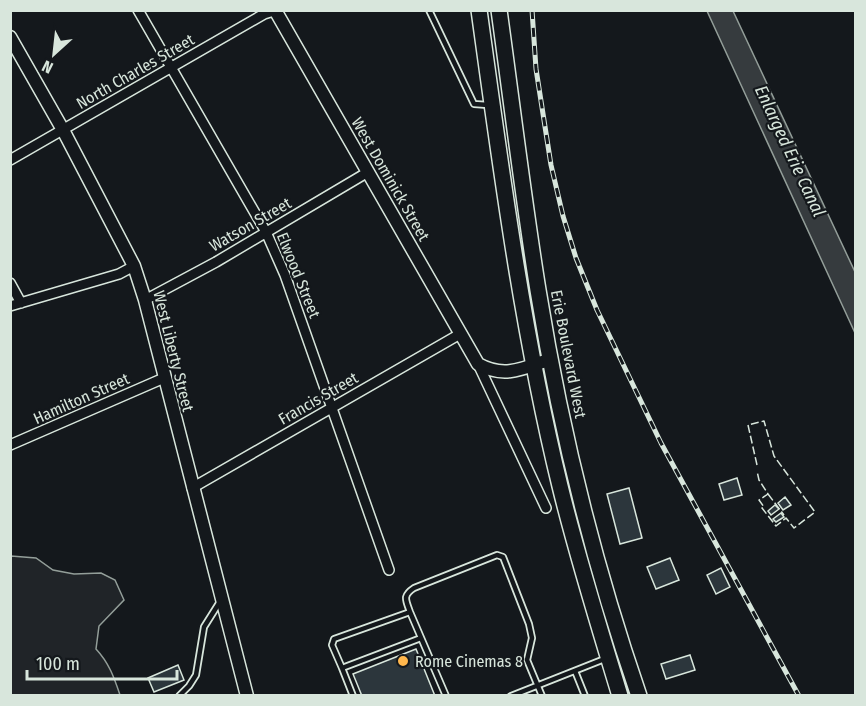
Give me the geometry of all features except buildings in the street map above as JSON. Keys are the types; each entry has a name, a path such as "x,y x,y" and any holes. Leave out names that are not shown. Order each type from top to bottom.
{"main road":[{"path":"479,10 534,365 559,484 589,596 620,696"},
{"name":"Erie Boulevard West","path":"499,10 538,291 563,424 588,524 639,696"}],"street":[{"name":"Elwood Street","path":"138,10 266,232 285,275 389,570"},
{"name":"North Charles Street","path":"10,160 264,14 276,11"},
{"name":"West Dominick Street","path":"276,11 478,364 546,507"},
{"name":"West Liberty Street","path":"10,37 63,130 134,266 145,300 247,696"},
{"name":"Watson Street","path":"145,300 368,172"},
{"path":"10,306 119,274 134,266"},
{"path":"10,283 21,303"},
{"name":"Francis Street","path":"192,488 460,334"},
{"path":"478,364 500,373 511,372 551,359"},
{"name":"Hamilton Street","path":"10,445 164,378"}],"lane":[{"path":"429,10 474,104 493,105"},
{"path":"446,696 410,612 406,598 407,592 497,555 503,557 529,624 532,638 527,660 542,696"},
{"path":"179,696 196,675 204,627 221,600"},
{"path":"353,696 332,645 334,639 410,612"},
{"path":"342,668 421,638"},
{"path":"511,696 624,650"},
{"path":"575,671 585,696"}],"shaded area":[{"path":"11,556 36,558 53,570 74,574 101,573 115,580 124,600 99,626 96,649 111,671 120,695 11,695"}],"water":[{"name":"Enlarged Erie Canal","path":"707,11 733,11 855,272 855,333"}],"railway":[{"path":"532,10 536,69 551,165 576,258 597,310 661,443 799,696"}],"fence":[{"path":"757,465 748,425 764,421 774,456 815,512 794,528 786,518 776,526 762,508 764,507 759,500 768,494 759,480 757,471"},
{"path":"768,494 784,515"}],"place":[{"name":"Rome Cinemas 8","path":"403,661"}]}
